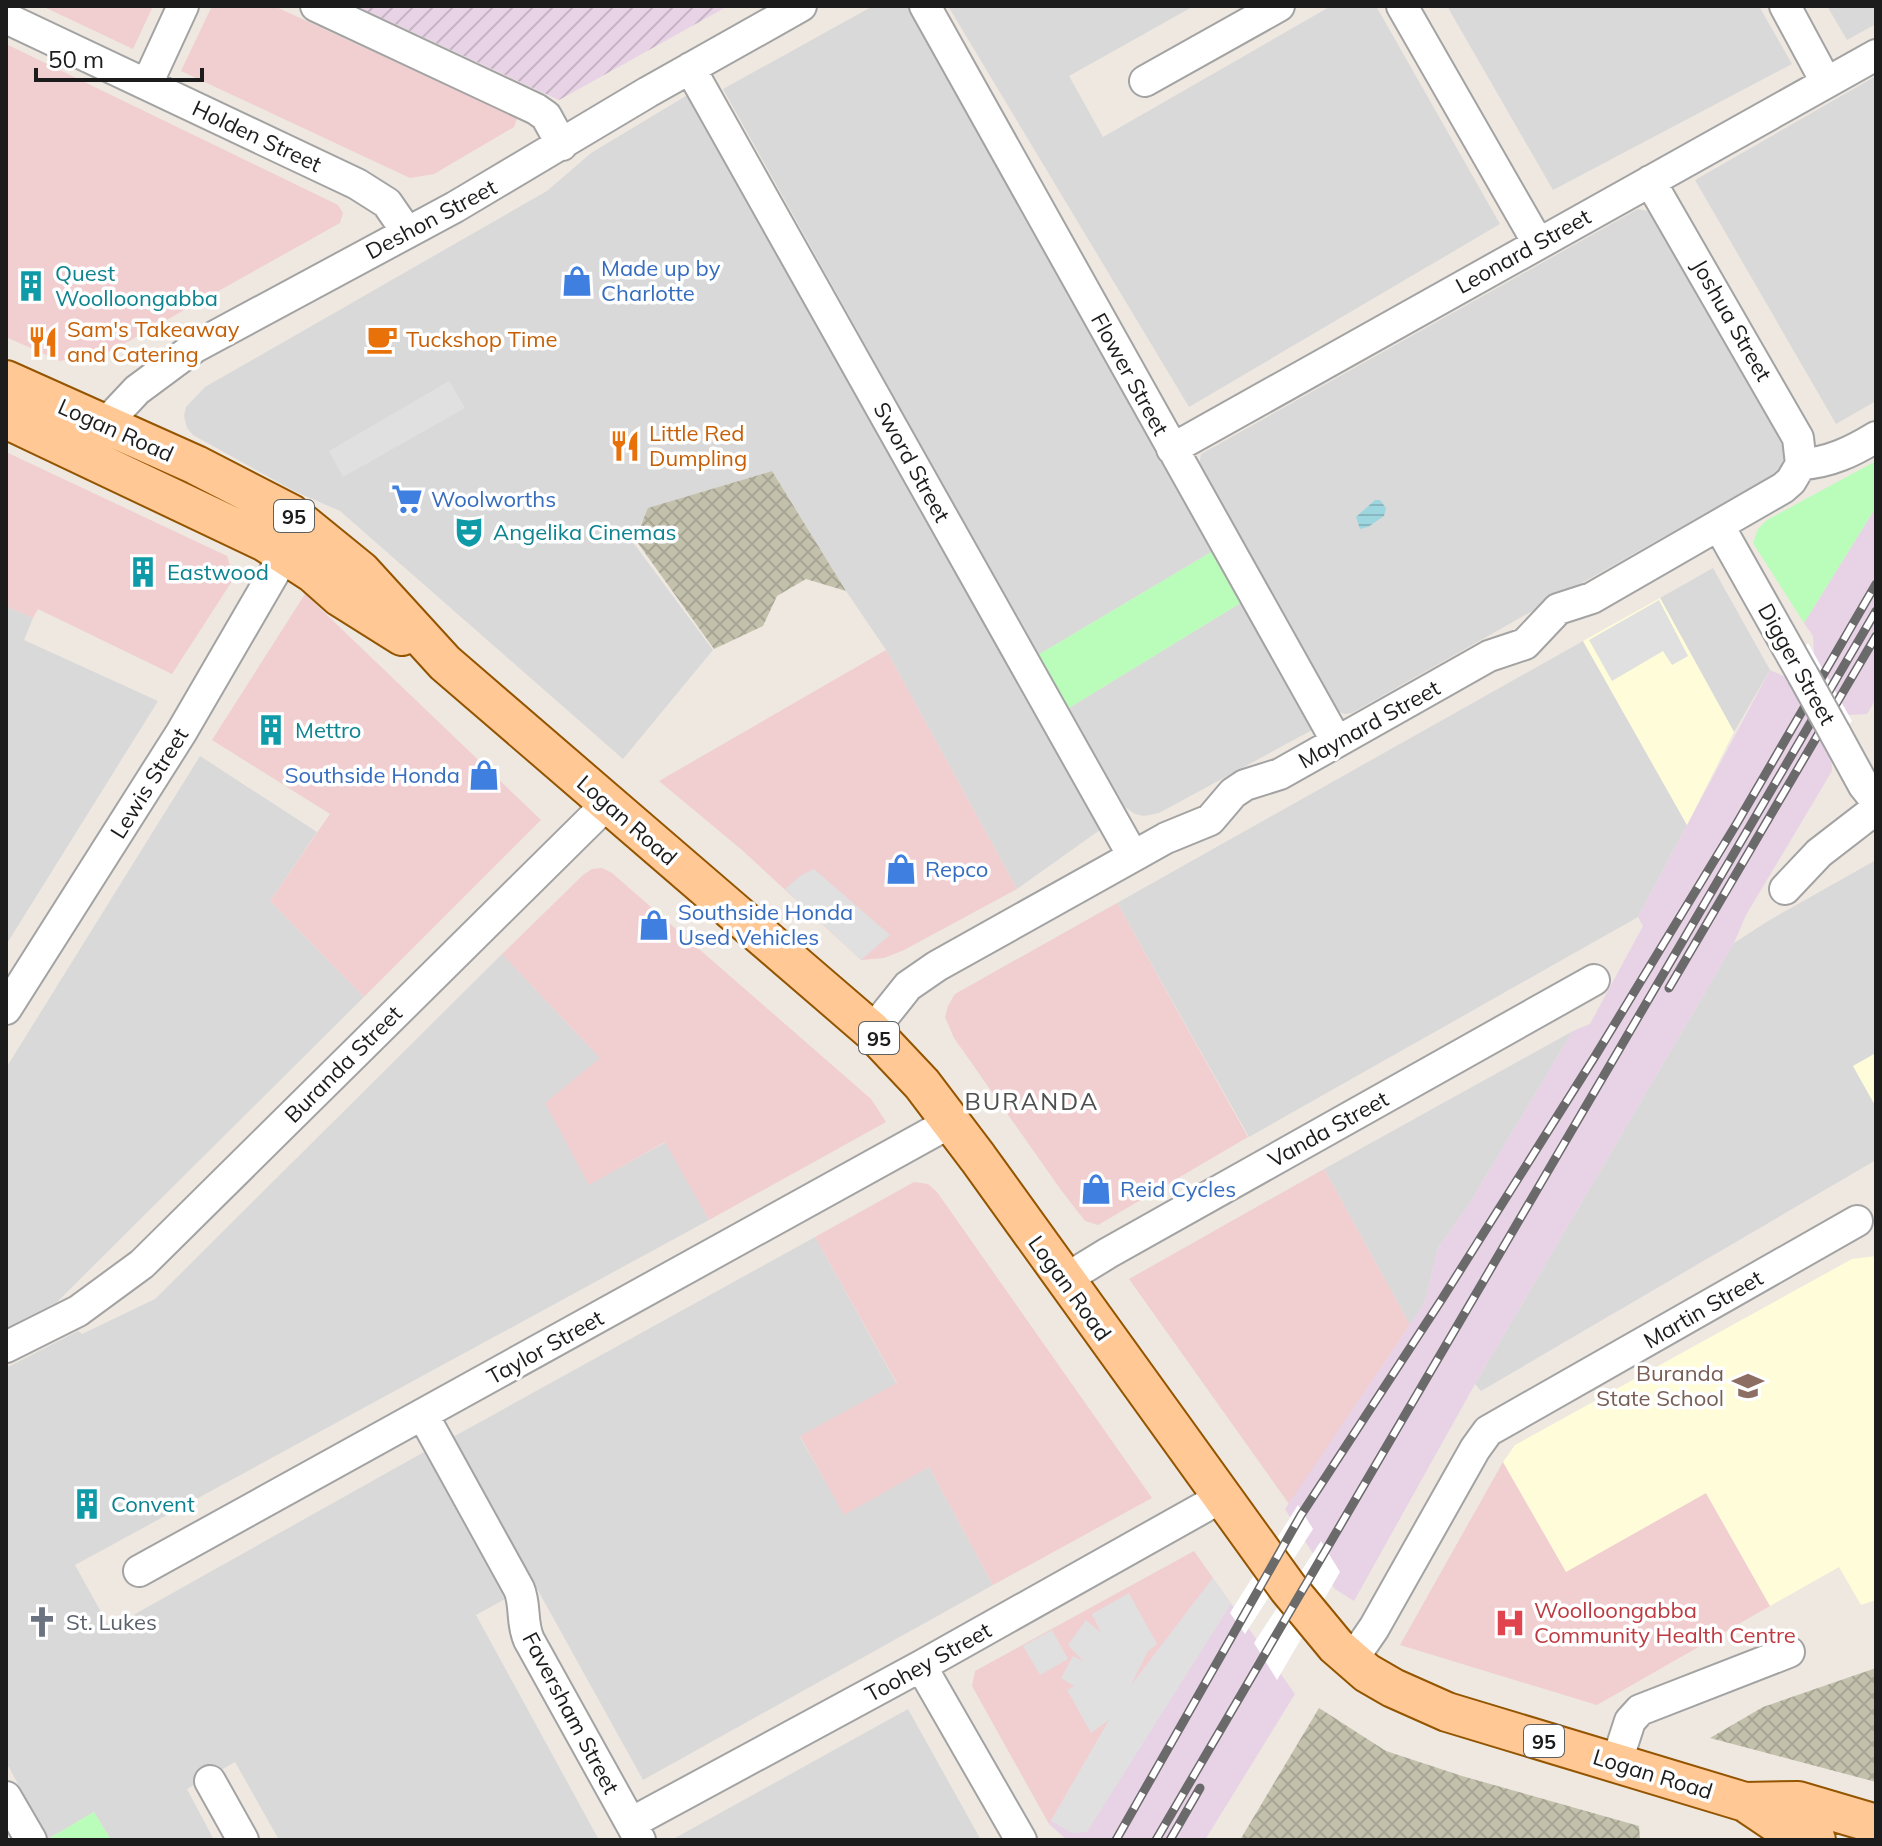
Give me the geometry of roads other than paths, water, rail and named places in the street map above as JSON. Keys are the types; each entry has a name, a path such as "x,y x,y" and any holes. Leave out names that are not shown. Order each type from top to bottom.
{"main road":[{"name":"Logan Road","path":"6,380 196,465 291,514 361,571 445,663 872,1031 922,1084 951,1122 1288,1588 1336,1646 1352,1660 1393,1688 1447,1712 1745,1802 1798,1801 1876,1824"},
{"name":"Logan Road","path":"6,419 285,554 340,597 445,663"},
{"name":"Logan Road","path":"1745,1802 1788,1831 1816,1840"}],"street":[{"path":"147,84 183,6"},
{"path":"316,6 536,109 546,116 562,145"},
{"name":"Deshon Street","path":"78,454 151,378 195,347 562,145 801,6"},
{"name":"Flower Street","path":"925,6 1337,742"},
{"path":"1145,81 1279,6"},
{"path":"1402,6 1538,243"},
{"path":"1785,6 1826,82"},
{"name":"Holden Street","path":"6,18 377,194 407,232"},
{"name":"Leonard Street","path":"1172,449 1876,55"},
{"name":"Sword Street","path":"690,68 1133,856"},
{"name":"Joshua Street","path":"1650,181 1798,438 1801,464"},
{"path":"1801,464 1819,463 1876,437"},
{"name":"Maynard Street","path":"872,1031 908,986 921,976 1166,838 1210,820 1233,793 1245,785 1280,774 1489,656 1525,644 1558,609 1592,598 1783,488 1801,464"},
{"name":"Digger Street","path":"1719,526 1864,786 1876,801"},
{"name":"Lewis Street","path":"6,1009 181,733 285,554"},
{"name":"Buranda Street","path":"6,1347 71,1315 142,1264 608,803"},
{"path":"1785,889 1819,853 1876,809"},
{"name":"Vanda Street","path":"1064,1280 1594,980"},
{"name":"Taylor Street","path":"139,1571 951,1122"},
{"name":"Martin Street","path":"1352,1660 1374,1628 1488,1431 1857,1221"},
{"name":"Faversham Street","path":"423,1415 519,1589 523,1599 523,1624 529,1640 636,1832"},
{"name":"Toohey Street","path":"636,1832 921,1666 1222,1497"},
{"path":"1616,1764 1630,1721 1643,1708 1789,1652"},
{"path":"921,1666 1021,1840"},
{"path":"210,1781 243,1840"},
{"path":"6,1797 31,1840"}],"water":[{"path":"1375,500 1380,500 1386,508 1384,516 1360,529 1356,517"}],"railway":[{"path":"1116,1840 1301,1515 1594,1058 1737,823 1876,584"},
{"path":"1156,1840 1876,611"},
{"path":"1669,988 1876,636"},
{"path":"1170,1840 1200,1788"}],"place":[{"name":"Made up by Charlotte","path":"577,281"},
{"name":"Quest Woolloongabba","path":"31,286"},
{"name":"Tuckshop Time","path":"382,339"},
{"name":"Sam's Takeaway and Catering","path":"43,342"},
{"name":"Little Red Dumpling","path":"625,446"},
{"name":"Woolworths","path":"407,499"},
{"name":"Angelika Cinemas","path":"469,532"},
{"name":"Eastwood","path":"143,572"},
{"name":"Mettro","path":"271,730"},
{"name":"Southside Honda","path":"484,775"},
{"name":"Repco","path":"901,869"},
{"name":"Southside Honda Used Vehicles","path":"654,925"},
{"name":"Reid Cycles","path":"1096,1189"},
{"name":"Buranda State School","path":"1748,1386"},
{"name":"Convent","path":"87,1504"},
{"name":"St. Lukes","path":"42,1622"},
{"name":"Woolloongabba Community Health Centre","path":"1510,1623"}],"district":[{"name":"BURANDA","path":"1032,1101"}]}
